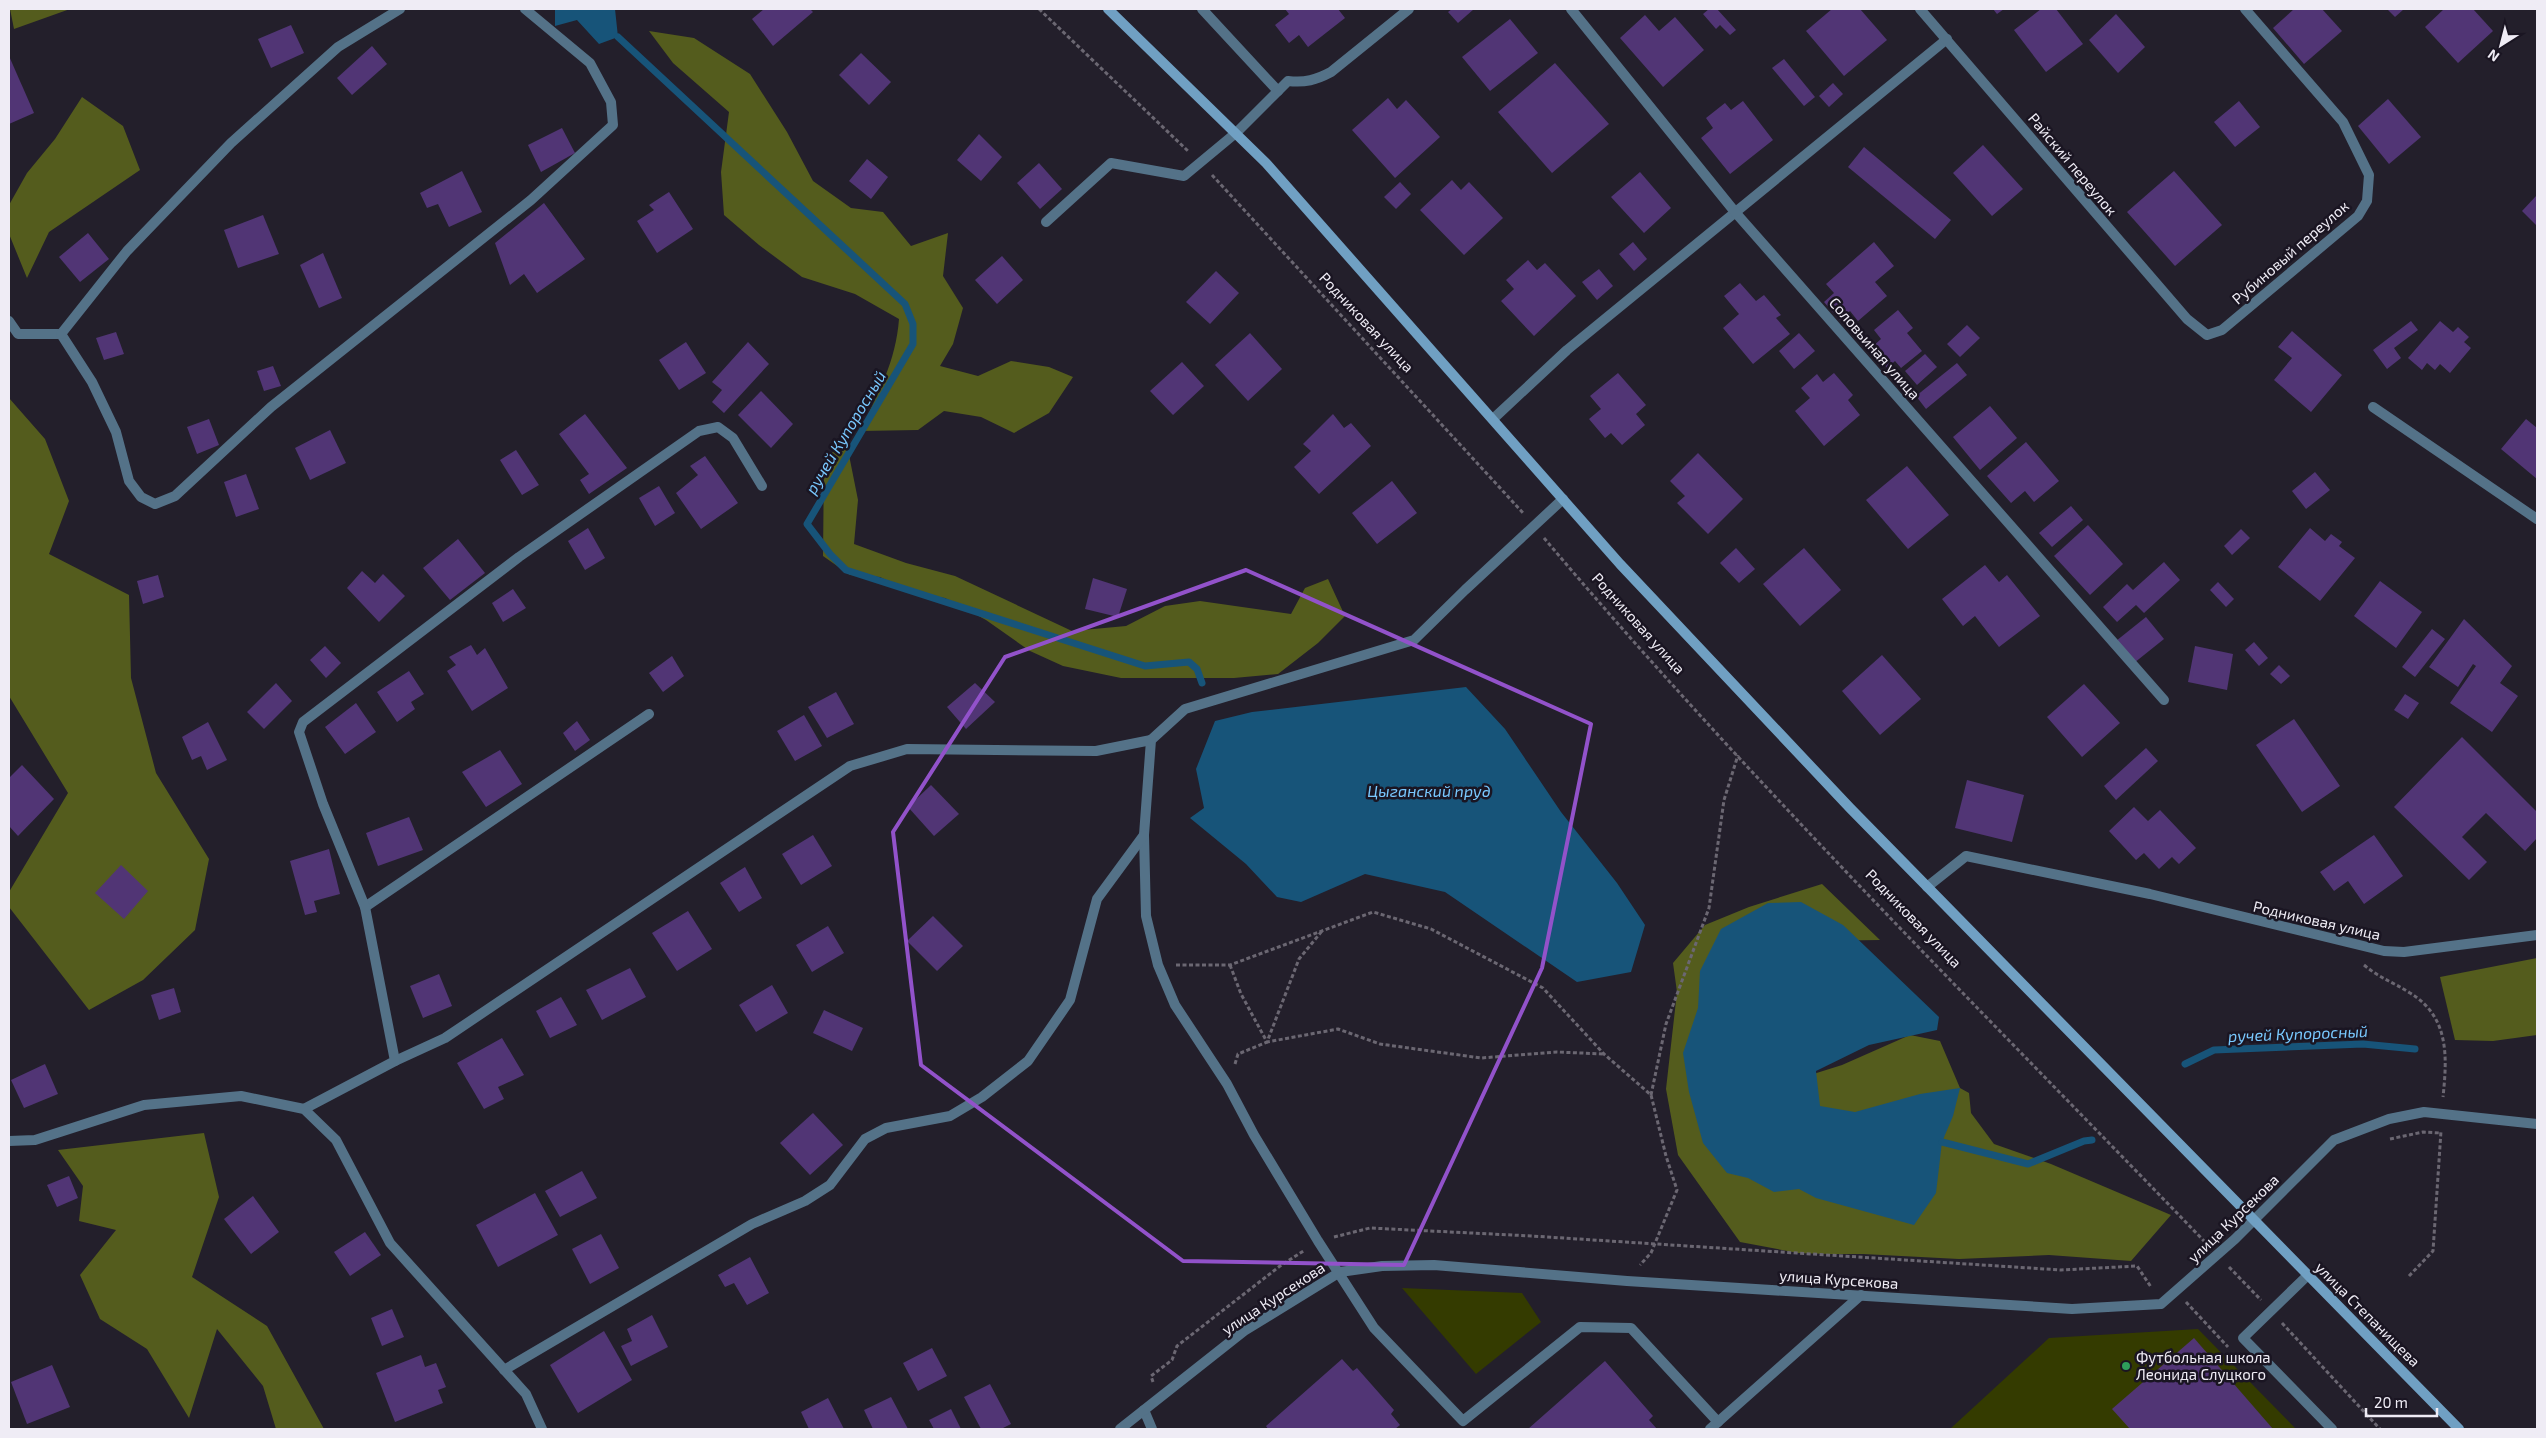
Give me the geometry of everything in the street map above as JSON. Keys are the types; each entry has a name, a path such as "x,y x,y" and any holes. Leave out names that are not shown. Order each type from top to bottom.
{"main road":[{"name":"Родниковая улица","path":"1108,9 1237,132 1627,571 1927,887 2254,1221"},
{"name":"улица Степанищева","path":"2254,1221 2459,1429"}],"street":[{"path":"60,334 127,251 231,143 338,47 400,9"},
{"path":"60,334 92,382 116,432 129,481 141,497 155,504 175,496 271,407 531,200 613,125 611,102 590,63 525,9"},
{"path":"1202,9 1278,91"},
{"path":"1046,222 1111,162 1184,176 1237,132 1288,81 1318,80 1331,72 1409,9"},
{"name":"Соловьиная улица","path":"1571,9 1735,212 2164,700"},
{"name":"Райский переулок","path":"1920,9 2187,319 2206,334"},
{"name":"Рубиновый переулок","path":"2206,334 2222,330 2358,216 2366,201 2369,175 2343,122 2244,9"},
{"path":"1493,419 1566,350 1947,39"},
{"path":"9,321 18,334 60,334"},
{"path":"2373,407 2537,520"},
{"path":"395,1061 365,907 323,804 299,732 303,722 519,557 699,431 718,427 733,438 762,486"},
{"path":"304,1109 395,1061 445,1038 850,766 907,749 1096,751 1151,740 1186,709 1414,640 1534,525 1563,500"},
{"path":"365,907 649,714"},
{"path":"1151,740 1144,835 1146,916 1158,965 1175,1005 1227,1084 1254,1135 1318,1241 1340,1272 1374,1328 1464,1422 1580,1327 1631,1328 1714,1426 1861,1295"},
{"path":"504,1370 752,1224 814,1196 830,1185 865,1139 886,1128 950,1116 982,1097 1028,1061 1070,1000 1097,899 1144,835"},
{"name":"Родниковая улица","path":"1927,887 1966,856 2150,894 2338,942 2384,951 2404,952 2537,935"},
{"path":"9,1141 35,1140 144,1105 241,1096 304,1109 336,1140 390,1243 526,1394 542,1429"},
{"name":"улица Курсекова","path":"1120,1429 1244,1331 1340,1272 1382,1266 1434,1265 1626,1281 2072,1309 2161,1304 2254,1221 2334,1140 2389,1119 2424,1112 2537,1124"},
{"path":"2308,1275 2243,1338 2332,1429"},
{"path":"1144,1410 1152,1429"}],"path":[{"name":"Родниковая улица","path":"1039,9 1201,163 1534,525 1594,597 1738,754 2218,1255"},
{"path":"1626,1281 1651,1253 1677,1190 1666,1156 1651,1095 1666,1024 1710,908 1724,800 1738,754"},
{"path":"1158,965 1230,965 1373,912 1432,928 1543,988 1604,1054 1651,1095"},
{"path":"1266,1042 1299,959 1324,929"},
{"path":"2338,942 2379,978 2412,994 2427,1008 2444,1036 2447,1065 2433,1250 2409,1276"},
{"path":"1230,965 1241,994 1266,1042"},
{"path":"1227,1084 1238,1054 1266,1042 1338,1029 1380,1044 1481,1058 1557,1052 1604,1054"},
{"name":"улица Курсекова","path":"1150,1376 1172,1360 1177,1346 1280,1266 1318,1241 1370,1228 1532,1236 2061,1270 2138,1266 2161,1304"},
{"path":"2218,1255 2380,1429"}],"highlighted area":[{"path":"1246,570 1591,724 1542,968 1404,1265 1183,1261 921,1065 893,832 1005,657"}],"green space":[{"path":"10,9 70,9 14,29"},
{"path":"649,31 694,38 750,74 787,132 813,181 851,208 883,212 911,246 948,233 943,276 963,308 953,344 940,366 978,376 1011,361 1049,367 1073,377 1049,413 1014,433 981,417 944,411 918,430 860,431 890,363 899,319 855,294 802,277 759,245 724,215 721,172 729,112 673,63"},
{"path":"82,97 123,126 140,170 49,232 27,278 9,234 9,205 27,173 55,139"},
{"path":"9,398 45,439 69,501 49,554 129,595 131,678 156,773 209,859 195,930 143,980 89,1010 9,907 9,892 68,793 9,696"},
{"path":"846,440 858,500 854,544 906,563 955,576 1072,631 1126,626 1165,606 1200,601 1291,614 1305,588 1328,579 1345,616 1318,643 1278,674 1234,678 1121,678 1063,666 1030,651 986,620 945,598 913,594 880,577 850,575 823,556 824,460"},
{"path":"1822,884 1880,940 1812,941 1807,1076 1842,1065 1910,1035 1940,1041 1960,1088 1969,1093 1971,1113 1994,1144 2051,1164 2171,1215 2131,1261 2049,1255 1959,1259 1798,1253 1740,1242 1678,1155 1666,1089 1677,992 1673,963 1705,925 1749,907"},
{"path":"2537,958 2537,1035 2493,1041 2455,1040 2440,977"},
{"path":"204,1133 219,1197 192,1277 267,1326 324,1429 276,1429 263,1386 217,1329 189,1418 147,1349 100,1319 80,1275 116,1230 79,1221 83,1186 58,1150"},
{"path":"1402,1288 1522,1293 1541,1322 1476,1374"},
{"name":"Футбольная школа Леонида Слуцкого","path":"2198,1329 2296,1429 1950,1429 2049,1338"}],"water":[{"path":"555,9 615,9 618,37 599,44 577,20 555,26"},
{"name":"Цыганский пруд","path":"1466,687 1505,729 1561,812 1617,883 1645,925 1631,972 1577,982 1445,892 1365,874 1301,902 1277,897 1246,864 1190,818 1204,808 1196,769 1215,721 1252,712"},
{"path":"1801,902 1843,925 1939,1017 1937,1030 1869,1045 1816,1071 1820,1106 1855,1112 1920,1094 1960,1088 1953,1116 1942,1142 1936,1193 1914,1225 1816,1198 1799,1189 1774,1192 1748,1178 1727,1173 1703,1143 1689,1092 1683,1053 1698,1008 1700,971 1721,929 1768,903"}],"building":[{"path":"764,9 810,9 813,12 773,46 752,19"},
{"path":"1285,9 1338,9 1345,18 1308,47 1299,35 1289,43 1275,25 1289,14"},
{"path":"1452,9 1474,9 1458,23 1448,12"},
{"path":"1709,9 1717,9 1736,30 1730,35 1720,25 1716,29 1703,14"},
{"path":"1832,9 1860,9 1887,40 1844,76 1806,31"},
{"path":"1993,9 2004,9 1997,14"},
{"path":"2041,9 2056,9 2083,44 2046,72 2014,30"},
{"path":"2294,9 2322,9 2342,31 2304,64 2273,28"},
{"path":"2387,9 2404,9 2395,17"},
{"path":"2444,9 2473,9 2493,31 2458,63 2425,27"},
{"path":"2116,14 2145,47 2118,73 2089,40"},
{"path":"1645,15 1659,31 1675,17 1704,50 1663,87 1620,38"},
{"path":"1510,19 1538,53 1490,91 1462,57"},
{"path":"291,25 304,53 271,68 258,39"},
{"path":"372,46 387,64 352,95 337,78"},
{"path":"861,53 891,82 869,105 839,75"},
{"path":"9,56 34,113 9,124"},
{"path":"1784,59 1815,97 1804,106 1772,68"},
{"path":"1555,63 1609,124 1552,173 1498,112"},
{"path":"1833,83 1843,94 1829,107 1819,96"},
{"path":"1388,98 1397,109 1406,100 1440,137 1395,178 1352,130"},
{"path":"2388,99 2421,137 2389,164 2358,126"},
{"path":"1743,101 1773,140 1730,174 1701,138 1713,128 1706,118 1725,103 1731,110"},
{"path":"2239,101 2260,127 2235,147 2214,122"},
{"path":"562,128 575,153 541,172 528,145"},
{"path":"979,134 1002,157 981,181 957,160"},
{"path":"1983,145 2023,189 1992,216 1953,173"},
{"path":"1864,147 1951,220 1935,239 1848,167"},
{"path":"867,159 888,177 871,199 849,181"},
{"path":"1039,163 1062,189 1040,209 1017,183"},
{"path":"462,171 482,212 449,227 438,204 427,208 420,193"},
{"path":"2174,171 2222,225 2175,266 2127,212"},
{"path":"1640,172 1671,208 1644,233 1611,197"},
{"path":"1452,180 1461,190 1469,182 1503,218 1464,255 1420,210"},
{"path":"1400,182 1411,194 1396,209 1384,197"},
{"path":"669,192 693,229 657,253 637,221 654,210 649,205"},
{"path":"2537,195 2537,226 2522,211"},
{"path":"544,203 585,259 537,293 524,274 510,285 495,243"},
{"path":"263,215 279,254 238,268 224,230"},
{"path":"88,233 109,259 80,282 59,257"},
{"path":"1633,242 1647,259 1634,271 1619,254"},
{"path":"1874,242 1894,266 1875,282 1887,296 1858,321 1850,311 1840,320 1824,302 1834,293 1826,284"},
{"path":"323,253 342,298 319,308 300,265"},
{"path":"1002,256 1023,280 997,304 975,280"},
{"path":"1528,260 1537,270 1545,263 1576,296 1534,336 1501,301 1514,289 1506,280"},
{"path":"1599,269 1613,286 1597,300 1582,282"},
{"path":"1216,271 1239,293 1210,324 1186,302"},
{"path":"1740,283 1756,301 1764,295 1781,315 1776,318 1790,334 1753,364 1723,328 1739,314 1724,296"},
{"path":"1898,310 1913,328 1907,333 1922,351 1901,368 1895,361 1887,368 1871,348 1881,339 1874,330"},
{"path":"2411,321 2418,330 2394,348 2401,358 2387,369 2373,350"},
{"path":"2440,321 2453,332 2458,327 2469,337 2464,342 2471,348 2450,373 2440,364 2435,370 2427,363 2422,370 2408,358"},
{"path":"1967,325 1980,338 1960,357 1947,344"},
{"path":"2292,331 2342,375 2311,412 2274,380 2292,358 2278,347"},
{"path":"116,332 124,354 104,360 96,338"},
{"path":"1250,333 1282,369 1248,401 1215,365"},
{"path":"1799,333 1815,351 1794,369 1779,351"},
{"path":"686,342 706,373 679,390 659,360"},
{"path":"748,342 769,364 724,413 712,402 722,390 712,382"},
{"path":"1925,354 1937,367 1917,385 1905,371"},
{"path":"1182,362 1204,386 1173,415 1150,391"},
{"path":"1957,363 1967,375 1926,409 1916,396"},
{"path":"273,366 281,386 264,391 257,371"},
{"path":"1618,373 1646,405 1636,414 1645,425 1622,445 1611,433 1605,438 1589,419 1601,409 1590,396"},
{"path":"1834,373 1853,395 1848,400 1860,415 1824,446 1795,411 1810,398 1801,388 1817,374 1823,382"},
{"path":"761,391 793,424 771,448 738,415"},
{"path":"1990,406 2017,438 1980,470 1953,437"},
{"path":"585,414 627,468 589,494 580,480 589,474 559,434"},
{"path":"1333,414 1344,428 1351,423 1371,446 1319,494 1294,467 1311,451 1303,444"},
{"path":"209,419 219,445 197,454 187,427"},
{"path":"2526,419 2537,428 2537,479 2501,449"},
{"path":"330,430 346,463 310,480 295,448"},
{"path":"2026,442 2059,481 2034,502 2025,491 2011,503 1987,476"},
{"path":"516,450 539,485 522,495 500,460"},
{"path":"1698,453 1743,499 1708,534 1677,503 1685,496 1670,481"},
{"path":"705,456 738,503 701,529 676,493 698,475 690,466"},
{"path":"1907,466 1949,515 1908,549 1866,500"},
{"path":"2315,472 2330,490 2306,509 2292,491"},
{"path":"246,474 259,509 236,517 224,482"},
{"path":"1392,481 1417,513 1377,544 1352,513"},
{"path":"659,486 675,513 655,526 639,498"},
{"path":"2071,506 2083,520 2052,547 2039,533"},
{"path":"2088,525 2123,564 2090,595 2054,556"},
{"path":"588,528 605,558 585,570 568,541"},
{"path":"2310,528 2325,541 2331,534 2342,542 2339,546 2355,558 2320,601 2278,567"},
{"path":"2241,529 2250,538 2232,555 2224,546"},
{"path":"458,539 485,573 450,600 423,568"},
{"path":"1736,548 1755,569 1739,583 1720,563"},
{"path":"1804,548 1841,590 1800,626 1763,584"},
{"path":"2164,562 2180,580 2144,613 2136,605 2117,622 2103,607 2127,584 2133,590"},
{"path":"1985,565 1999,582 2007,575 2040,616 1999,647 1975,616 1963,626 1942,599"},
{"path":"362,571 375,583 383,574 405,596 379,622 347,588"},
{"path":"158,575 164,597 143,604 137,581"},
{"path":"1093,578 1127,589 1118,617 1085,609"},
{"path":"2380,581 2422,612 2396,648 2354,616"},
{"path":"2218,582 2234,599 2226,607 2210,590"},
{"path":"513,589 526,608 503,622 492,603"},
{"path":"2146,617 2164,639 2134,663 2116,641"},
{"path":"2464,619 2512,666 2500,683 2518,696 2492,732 2450,703 2476,666 2473,664 2458,687 2429,667"},
{"path":"2432,629 2445,639 2415,677 2402,667"},
{"path":"2254,642 2268,658 2259,666 2245,650"},
{"path":"471,645 477,655 485,648 508,688 472,711 447,671 456,665 449,657"},
{"path":"325,646 341,663 326,678 310,660"},
{"path":"2195,646 2233,654 2227,690 2188,682"},
{"path":"1882,655 1921,699 1880,735 1842,691"},
{"path":"672,656 684,676 663,692 649,673"},
{"path":"2279,665 2290,676 2281,684 2270,674"},
{"path":"409,671 424,694 411,702 415,709 397,722 377,692"},
{"path":"276,683 292,701 264,729 247,712"},
{"path":"975,683 995,702 966,729 947,707"},
{"path":"2084,684 2120,723 2082,757 2047,717"},
{"path":"836,692 854,724 827,738 808,707"},
{"path":"2405,694 2419,703 2408,719 2394,710"},
{"path":"356,703 376,732 345,754 325,727"},
{"path":"804,715 822,746 795,761 777,731"},
{"path":"2294,719 2340,786 2302,812 2256,745"},
{"path":"577,721 590,740 575,751 563,733"},
{"path":"208,722 227,760 207,770 201,756 192,760 182,737"},
{"path":"2462,737 2537,812 2537,838 2525,851 2486,813 2462,837 2487,862 2469,880 2394,807"},
{"path":"2146,748 2158,761 2116,800 2104,786"},
{"path":"500,750 522,784 486,807 462,772"},
{"path":"22,765 54,799 18,836 9,826 9,778"},
{"path":"1967,780 2024,795 2012,842 1955,828"},
{"path":"931,785 959,814 934,836 908,807"},
{"path":"2134,807 2148,821 2160,810 2196,848 2179,864 2172,857 2159,869 2144,853 2136,860 2109,831"},
{"path":"409,817 423,850 378,866 366,833"},
{"path":"813,835 832,866 801,885 782,854"},
{"path":"2374,835 2403,876 2364,904 2348,881 2334,891 2320,872"},
{"path":"329,849 340,894 314,901 317,912 305,915 290,861"},
{"path":"121,865 148,891 124,919 95,893"},
{"path":"745,867 762,898 739,912 720,883"},
{"path":"688,911 712,949 677,971 652,933"},
{"path":"933,916 963,946 937,971 907,941"},
{"path":"828,926 844,953 812,972 796,945"},
{"path":"630,968 646,997 602,1020 586,990"},
{"path":"439,974 452,1006 423,1018 410,986"},
{"path":"772,985 788,1013 756,1032 739,1005"},
{"path":"174,988 181,1012 159,1020 151,995"},
{"path":"561,997 577,1025 550,1038 536,1011"},
{"path":"824,1010 863,1028 852,1051 813,1033"},
{"path":"502,1038 524,1075 498,1087 504,1099 484,1109 457,1063"},
{"path":"45,1064 58,1094 24,1108 11,1080"},
{"path":"813,1113 843,1145 810,1175 780,1143"},
{"path":"582,1171 597,1198 560,1217 545,1191"},
{"path":"69,1176 78,1198 57,1207 47,1185"},
{"path":"535,1193 558,1235 498,1267 476,1225"},
{"path":"253,1196 279,1232 251,1254 224,1219"},
{"path":"365,1232 381,1255 350,1276 334,1252"},
{"path":"601,1234 619,1268 590,1284 572,1249"},
{"path":"750,1257 769,1293 747,1305 734,1283 725,1287 718,1275"},
{"path":"392,1309 404,1337 382,1346 371,1318"},
{"path":"652,1315 668,1347 631,1366 621,1346 632,1341 627,1329"},
{"path":"604,1331 632,1380 578,1413 550,1365"},
{"path":"2194,1338 2273,1429 2130,1429 2112,1409"},
{"path":"932,1348 947,1376 918,1391 903,1363"},
{"path":"421,1355 425,1367 436,1363 446,1387 438,1390 443,1403 395,1422 376,1373"},
{"path":"1342,1359 1353,1371 1357,1368 1394,1410 1391,1414 1400,1425 1395,1429 1268,1429 1266,1426"},
{"path":"1605,1361 1653,1416 1649,1420 1657,1429 1528,1429"},
{"path":"52,1365 70,1407 27,1424 11,1382"},
{"path":"990,1384 1011,1424 1001,1429 981,1429 964,1397"},
{"path":"891,1397 908,1429 873,1429 864,1410"},
{"path":"828,1398 844,1429 809,1429 801,1412"},
{"path":"951,1409 961,1429 934,1429 929,1420"}],"waterway":[{"name":"ручей Купоросный","path":"618,37 905,304 913,324 913,344 807,524 830,554 846,570 1145,666 1189,662 1197,669 1202,683"},
{"name":"ручей Купоросный","path":"2185,1064 2214,1050 2363,1044 2415,1049"},
{"name":"ручей Купоросный","path":"1942,1142 2028,1164 2084,1141 2092,1140"}],"place":[{"name":"Футбольная школа Леонида Слуцкого","path":"2126,1366"}]}
